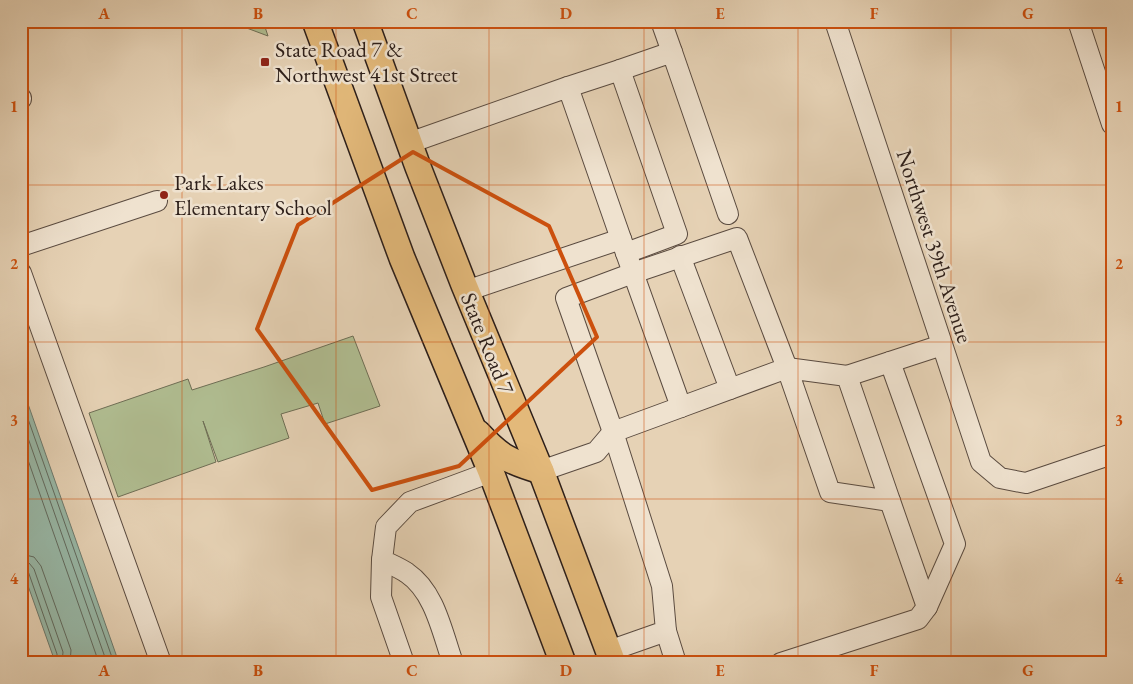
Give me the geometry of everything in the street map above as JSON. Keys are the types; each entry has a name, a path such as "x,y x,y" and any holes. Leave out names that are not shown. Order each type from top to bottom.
{"main road":[{"name":"State Road 7","path":"315,21 402,258 491,472 563,663"},
{"name":"State Road 7","path":"365,21 409,143 466,291 541,471 611,657"},
{"path":"472,425 491,447 513,462 541,471"}],"street":[{"path":"661,21 728,214"},
{"name":"Northwest 39th Avenue","path":"835,21 981,462 1000,478 1026,483 1112,454"},
{"path":"1078,21 1112,124"},
{"path":"409,143 672,52"},
{"path":"466,291 623,246 677,234 620,70"},
{"path":"568,87 681,407"},
{"path":"21,246 157,201"},
{"path":"676,663 666,631 662,586 613,432 566,298 680,256 737,238 787,368 830,492 890,501"},
{"path":"680,256 730,389"},
{"path":"21,273 159,659"},
{"path":"541,471 596,452 613,432 787,368 847,376 942,345"},
{"path":"782,663 918,619 927,607 955,544 890,362"},
{"path":"847,376 927,607"},
{"path":"404,663 381,597 382,560 386,527 410,502 491,472"},
{"path":"382,560 407,573 424,588 433,606 453,663"},
{"path":"611,657 666,631"}],"highlighted area":[{"path":"413,152 549,226 597,337 459,466 372,490 257,329 298,225"}],"shaded area":[{"path":"228,21 263,21 268,36"},
{"path":"353,336 380,406 325,424 318,403 281,414 289,438 218,462 203,421 216,462 118,497 89,413 188,379 192,390"}],"water":[{"path":"21,384 119,663 48,663 53,656 21,566"}],"place":[{"name":"State Road 7 & Northwest 41st Street","path":"265,62"},
{"name":"Park Lakes Elementary School","path":"164,195"}]}
